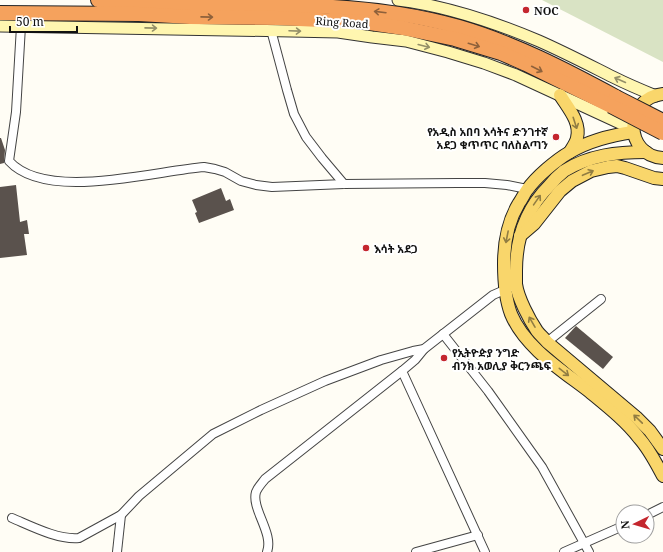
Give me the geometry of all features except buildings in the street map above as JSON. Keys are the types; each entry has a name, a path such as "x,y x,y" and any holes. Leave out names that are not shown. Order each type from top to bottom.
{"highway":[{"name":"Ring Road","path":"98,0 187,5 307,6 379,11 410,16 459,28 512,46 586,81 663,121"},
{"name":"Ring Road","path":"0,13 140,14 190,17 292,19 363,22 404,28 455,39 501,53 526,64 663,133"}],"main road":[{"path":"398,0 456,11 485,20 539,41 616,78 659,95"},
{"path":"0,26 338,32 406,42 448,52 516,75 633,130"},
{"path":"560,95 577,126 577,139 570,152"},
{"path":"659,95 649,98 638,108 633,122 633,130 640,147 653,156 663,158"},
{"path":"633,130 597,141 570,152 542,173 527,189 515,210 507,232 504,251 504,290 511,315 525,337 537,350 592,393 621,419 648,449 663,476"},
{"path":"646,152 606,154 593,157 564,171 543,191 527,215 520,236 516,265 516,284 526,311 538,332 547,342 636,417 650,431 663,449"},
{"path":"520,236 534,224 560,191 572,181 591,171 617,166 654,178 663,179"}],"street":[{"path":"21,26 16,112 9,160 14,166 29,175 42,179 72,182 119,180 204,167 225,172 241,181 272,187 344,184 485,183 508,185 527,189"},
{"path":"272,30 294,114 306,137 344,184"},
{"path":"267,552 268,540 255,499 256,491 265,479 402,371 443,334 493,295 516,284"},
{"path":"547,342 601,299"},
{"path":"443,334 488,391 542,467 589,552"},
{"path":"12,518 56,535 72,539 79,538 121,515 139,496 213,434 260,410 325,381 381,360 413,351 424,350"},
{"path":"402,371 485,552"},
{"path":"117,552 121,515"},
{"path":"564,552 615,530"},
{"path":"416,552 478,535"}],"green space":[{"path":"542,0 663,0 663,62"}],"place":[{"name":"NOC","path":"526,10"},
{"name":"የአዲስ አበባ እሳትና ድንገተኛ አደጋ ቁጥጥር ባለስልጣን","path":"556,137"},
{"name":"እሳት አደጋ","path":"366,248"},
{"name":"የኢትዮዽያ ንግድ ብንክ አወሊያ ቅርንጫፍ","path":"444,358"}]}
